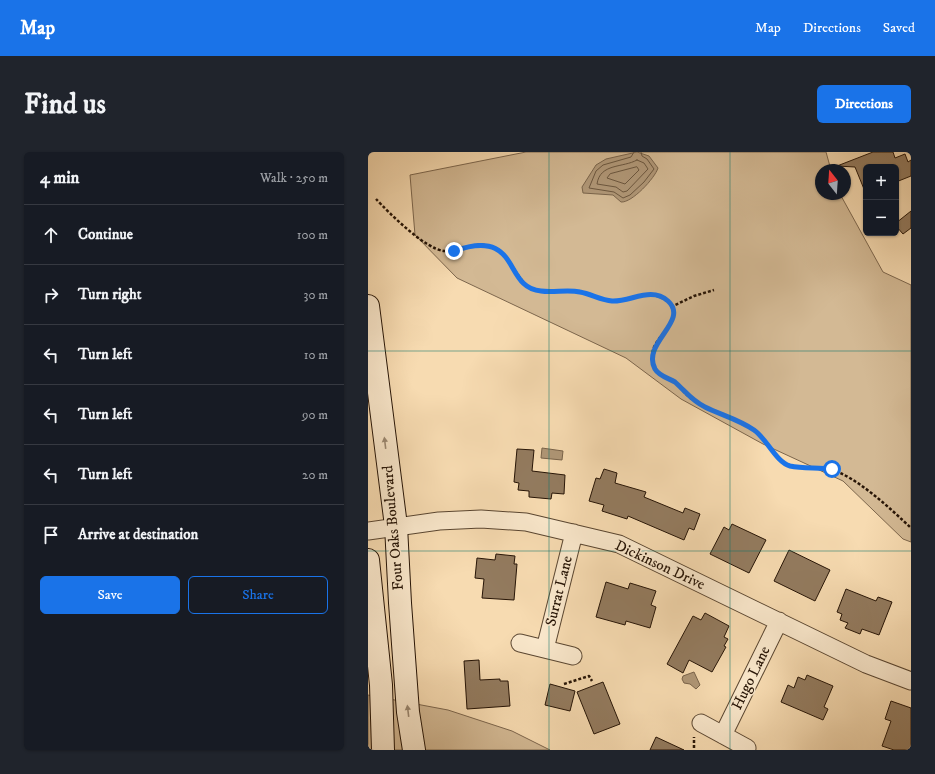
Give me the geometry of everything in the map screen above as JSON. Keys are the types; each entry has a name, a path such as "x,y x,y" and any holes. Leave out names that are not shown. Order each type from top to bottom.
{"street":[{"name":"Four Oaks Boulevard","path":"368,306 396,526 408,712 414,750"},
{"name":"Dickinson Drive","path":"368,531 396,526 481,519 526,522 619,544 866,664 911,681"},
{"name":"Surrat Lane","path":"544,649 574,533"},
{"name":"Four Oaks Boulevard","path":"368,560 381,685 383,750"},
{"name":"Hugo Lane","path":"723,735 779,621"},
{"path":"520,643 573,656"},
{"path":"701,723 747,748"}],"path":[{"path":"376,199 396,221 433,247 442,251 454,251 477,244 487,244 496,248 502,253 527,286 534,290 576,291 613,301 647,295 659,296 667,301 671,307 672,322 653,350 652,362 655,370 674,382 692,399 704,407 730,417 754,430 767,442 782,461 789,466 832,469 868,491 911,528"},
{"path":"671,307 694,296 714,290"},
{"path":"564,684 589,676 592,681"}],"shaded area":[{"path":"526,152 826,152 829,164 815,164 815,200 843,200 883,272 911,285 911,542 903,539 843,481 763,444 681,399 626,358 457,278 415,235 410,175"},
{"path":"368,695 448,710 512,731 550,750 368,750"}],"water":[{"path":"637,152 649,156 658,168 648,183 631,199 621,202 613,195 583,193 582,187 596,165 606,159"},
{"path":"542,448 563,451 562,460 541,458"},
{"path":"694,672 700,685 696,689 690,684 684,683 682,679 683,676"}],"building":[{"path":"873,152 893,152 895,158 905,154 908,162 911,160 911,176 899,181 899,164 863,164 863,187 855,167 851,167 851,164 842,164"},
{"path":"911,211 911,228 903,234 899,229 899,221"},
{"path":"517,449 534,450 532,471 565,475 564,494 552,493 551,499 529,497 529,491 518,490 519,483 514,482"},
{"path":"604,469 617,473 615,483 646,492 644,497 683,513 685,508 700,514 694,530 689,528 684,540 628,516 627,519 602,511 604,505 589,501 596,478 600,479"},
{"path":"732,524 766,540 749,573 710,554 724,527 729,530"},
{"path":"789,550 830,570 815,601 774,581"},
{"path":"496,554 515,556 514,564 517,564 514,600 482,598 484,579 475,578 477,558 495,560"},
{"path":"606,582 628,589 630,583 656,591 651,605 656,607 650,628 626,621 625,625 596,617"},
{"path":"846,589 876,601 878,597 892,602 879,635 862,629 860,634 845,628 848,623 840,620 842,614 837,612"},
{"path":"705,613 729,626 724,637 728,639 724,646 726,647 712,672 689,660 683,673 667,664 693,616 701,620"},
{"path":"479,660 480,680 500,679 500,681 508,681 510,706 467,709 464,661"},
{"path":"807,675 833,686 824,707 828,709 823,720 781,702 788,685 794,688 798,677 805,680"},
{"path":"603,682 620,724 594,734 577,692"},
{"path":"550,684 575,691 570,711 545,705"},
{"path":"891,701 911,708 911,750 894,750 882,746 891,721 885,719"},
{"path":"656,737 684,750 650,750"}],"route":[{"path":"454,251 469,245 477,244 487,244 496,248 502,253 527,286 534,290 581,292 613,301 625,300 634,296 659,296 671,305 673,312 672,322 656,342 653,350 652,362 655,370 674,382 692,399 704,407 730,417 754,430 767,442 775,454 789,466 832,469"}]}
